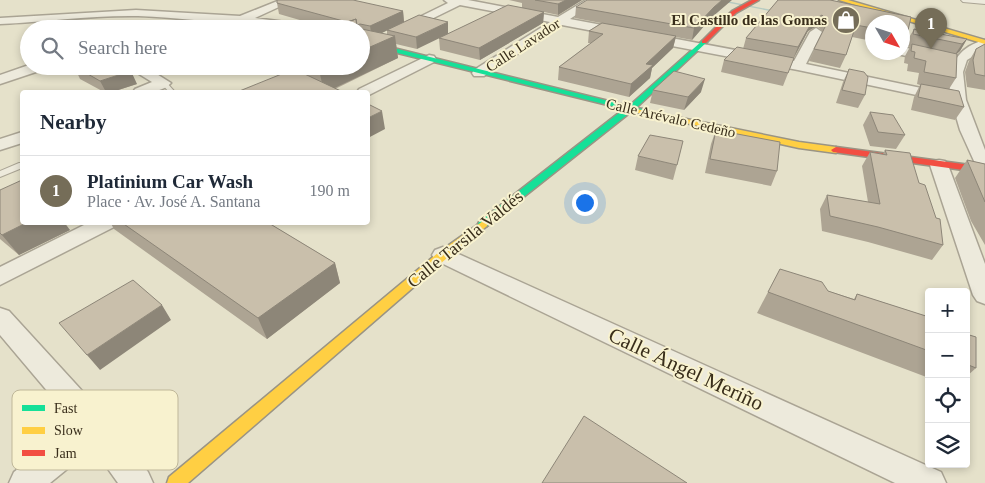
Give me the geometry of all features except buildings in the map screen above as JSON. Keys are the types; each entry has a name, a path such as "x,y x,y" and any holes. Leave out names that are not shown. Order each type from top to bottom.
{"street":[{"path":"32,20 136,12 242,20 290,0"},
{"name":"Calle Lavador","path":"480,73 593,0"},
{"path":"842,0 984,42"},
{"path":"370,41 457,1 558,22 798,66 960,100"},
{"path":"136,12 168,2"},
{"path":"32,20 76,4"},
{"name":"Calle Tarsila Valdés","path":"176,483 443,255 631,108 698,48 734,12 749,4"},
{"path":"115,20 122,13"},
{"path":"0,21 20,20"},
{"path":"798,66 816,32"},
{"path":"984,42 969,51 959,63 956,76 965,128 985,169"},
{"name":"Calle Arévalo Cedeño","path":"370,44 480,73 798,146 939,165 985,169"},
{"path":"910,53 959,63"},
{"path":"368,90 429,59"},
{"path":"0,80 20,73"},
{"path":"147,75 168,88"},
{"path":"154,90 168,88"},
{"path":"0,145 20,138"},
{"path":"939,165 985,295"},
{"path":"0,277 101,225"},
{"name":"Calle Ángel Meriño","path":"443,255 930,483"},
{"path":"0,318 63,390"},
{"path":"24,483 41,470"},
{"path":"127,470 137,483"}],"lane":[{"path":"962,0 985,2"},
{"path":"0,174 20,166"}],"waterway":[{"path":"716,0 780,12"}],"traffic: fast":[{"path":"483,224 631,108 704,42"},
{"path":"370,44 640,111"}],"traffic: slow":[{"path":"842,0 985,42"},
{"path":"640,111 799,145 836,150"},
{"path":"175,483 443,255 483,224"}],"traffic: jam":[{"path":"704,42 734,12 756,0"},
{"path":"836,150 985,170"}],"place":[{"name":"El Castillo de las Gomas","path":"846,20"},
{"name":"Platinium Car Wash","path":"931,49"}]}
